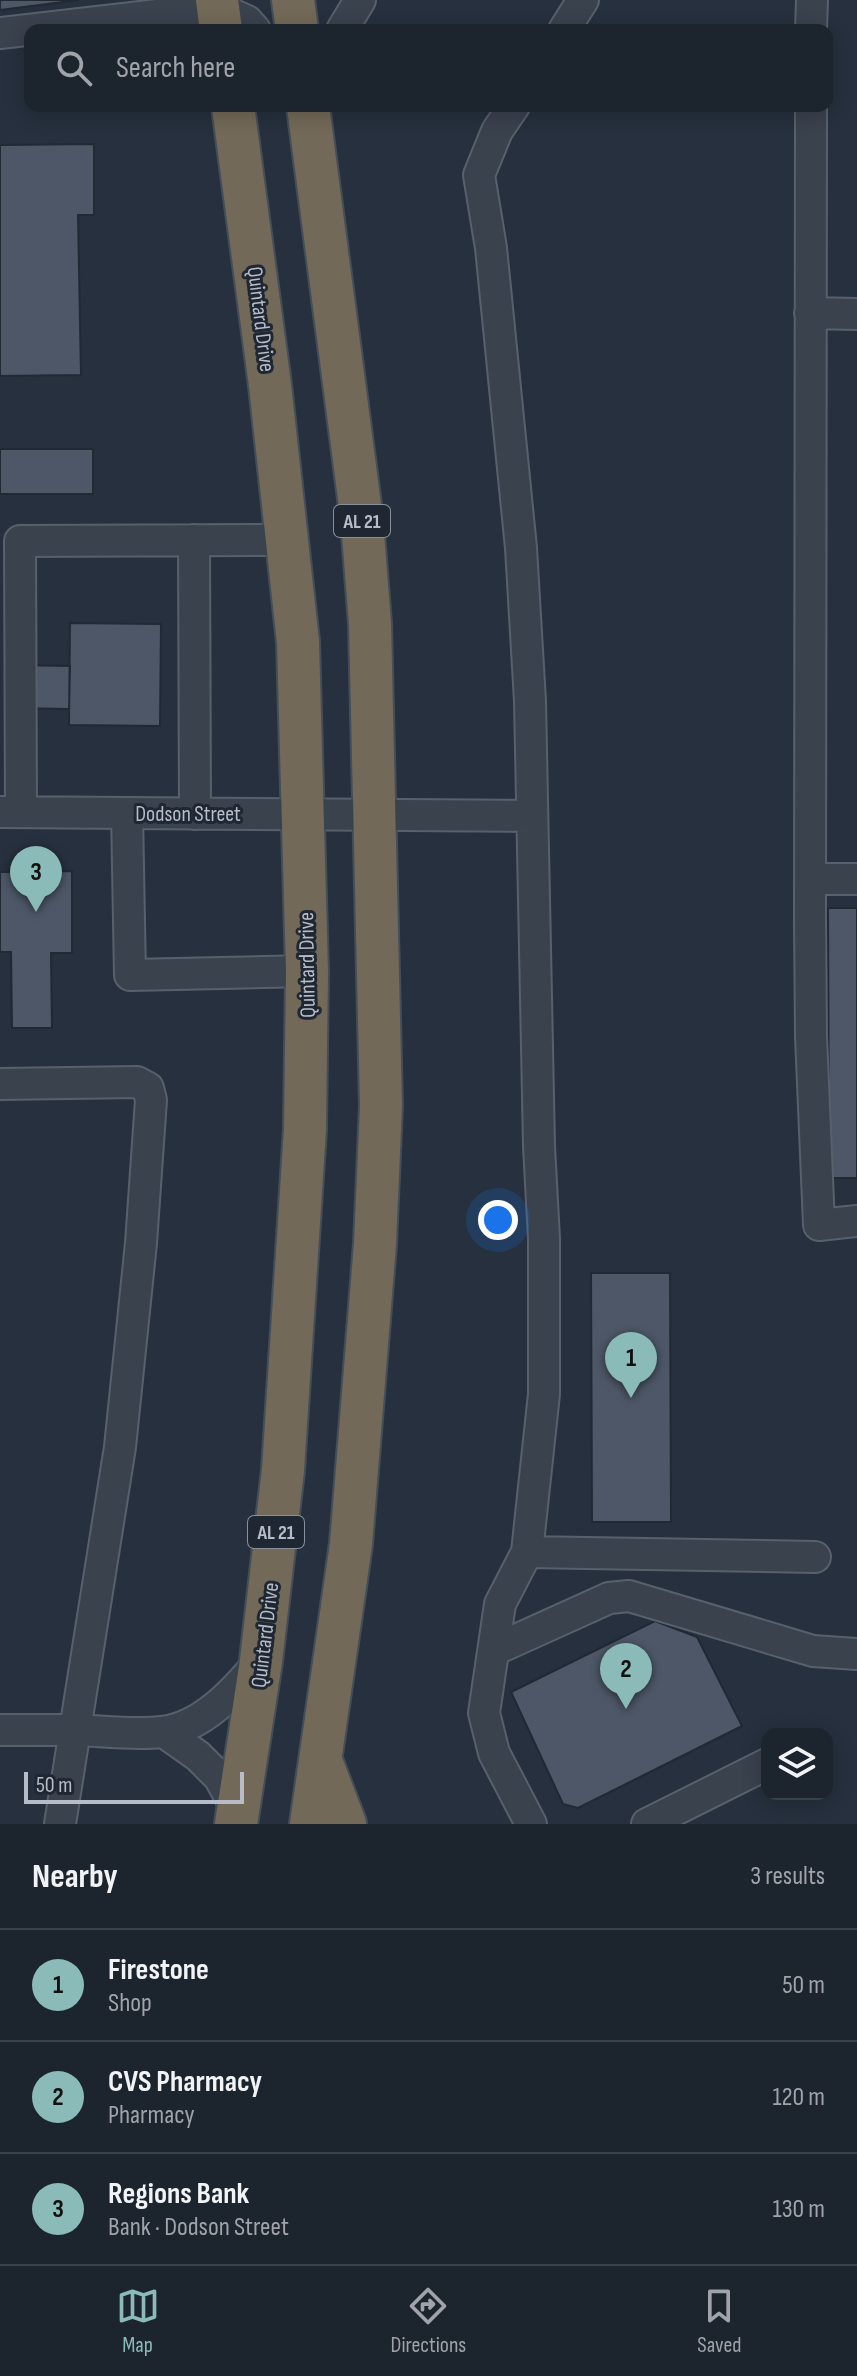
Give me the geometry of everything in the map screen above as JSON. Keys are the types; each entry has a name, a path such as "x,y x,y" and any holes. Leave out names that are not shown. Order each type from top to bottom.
{"highway":[{"path":"293,0 296,24"},
{"name":"Quintard Drive","path":"234,112 268,370 298,642 307,971 305,1129 283,1470 261,1661 237,1819"},
{"name":"AL 21","path":"309,112 362,521 371,640 381,1106 375,1244 351,1544 311,1824"},
{"path":"320,1759 345,1824"}],"street":[{"path":"346,24 360,0"},
{"path":"568,24 583,0"},
{"path":"811,24 812,0"},
{"path":"99,24 219,13 250,24"},
{"path":"0,33 24,31"},
{"path":"510,112 497,131 479,175 491,248 521,548 530,701 539,1146 544,1239 544,1394 527,1552 500,1604 484,1713 494,1753 531,1824"},
{"path":"811,112 811,1036 819,1225 857,1221"},
{"path":"810,313 857,314"},
{"path":"194,540 195,814"},
{"path":"10,812 20,541 286,540"},
{"name":"Dodson Street","path":"10,812 532,816"},
{"path":"127,813 130,975 307,971"},
{"path":"810,879 857,879"},
{"path":"0,1084 137,1082 148,1088 151,1100 141,1243 120,1447 60,1824"},
{"path":"527,1552 815,1557"},
{"path":"494,1650 609,1598 629,1596 813,1651 857,1654"},
{"path":"0,1730 164,1732 201,1717 232,1695 261,1661"},
{"path":"164,1732 198,1756 219,1777 237,1819"},
{"path":"647,1824 761,1767"}],"building":[{"path":"0,0 79,0 0,10"},
{"path":"94,144 94,215 78,215 81,375 0,376 0,145"},
{"path":"0,449 93,449 93,494 0,494"},
{"path":"70,623 161,624 160,726 69,725"},
{"path":"13,665 70,666 69,709 12,708"},
{"path":"72,871 72,953 51,953 52,1028 12,1028 11,952 0,952 0,872"},
{"path":"828,908 857,908 857,1178 829,1178"},
{"path":"591,1273 670,1273 671,1522 592,1522"},
{"path":"655,1621 697,1637 742,1726 578,1808 563,1804 511,1692"}],"place":[{"name":"Regions Bank","path":"36,912"},
{"name":"Firestone","path":"631,1398"},
{"name":"CVS Pharmacy","path":"626,1709"}]}
